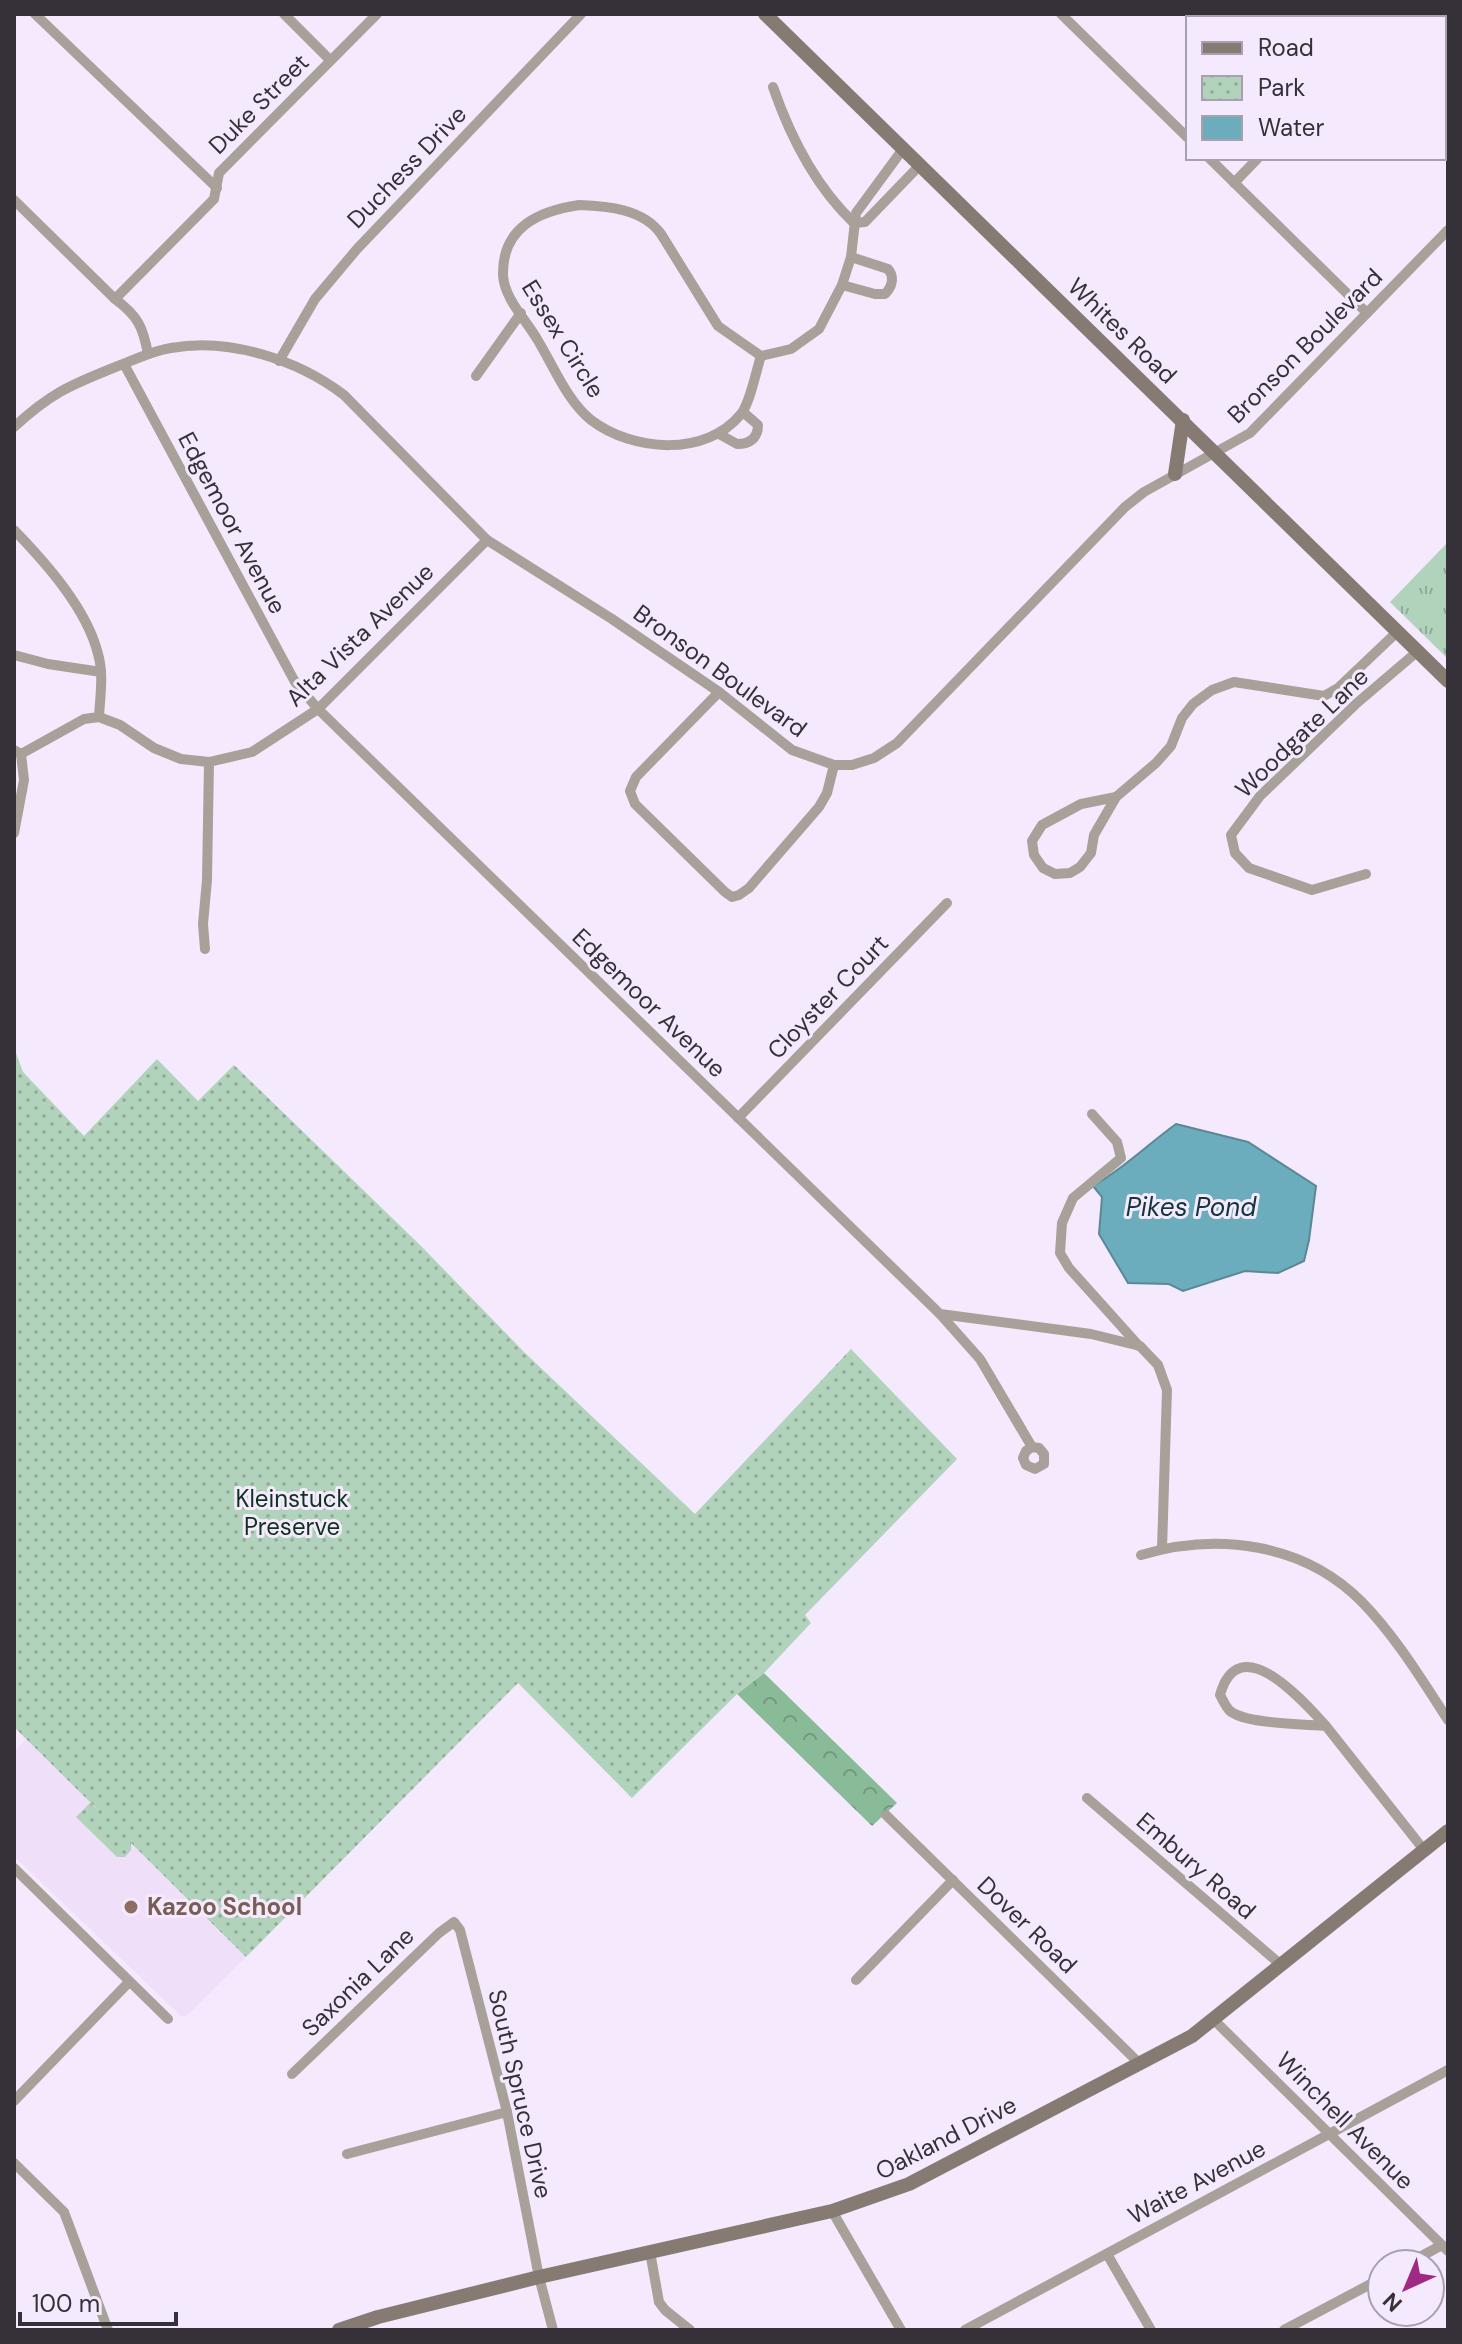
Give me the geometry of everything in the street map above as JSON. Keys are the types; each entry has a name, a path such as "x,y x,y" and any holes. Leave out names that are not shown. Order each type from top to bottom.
{"main road":[{"name":"Whites Road","path":"765,14 1448,681"},
{"path":"1175,474 1183,420"},
{"name":"Oakland Drive","path":"339,2330 380,2324 539,2277 832,2211 909,2184 1140,2064 1214,2020 1448,1831"}],"street":[{"path":"35,14 217,188"},
{"path":"284,14 330,60"},
{"name":"Duke Street","path":"115,299 214,199 219,173 377,14"},
{"name":"Duchess Drive","path":"279,361 315,299 357,249 581,14"},
{"path":"1061,14 1186,136"},
{"path":"773,87 790,129 818,180 854,223"},
{"path":"761,356 791,349 819,329 842,285 851,257 856,213 903,149"},
{"path":"1211,160 1367,313"},
{"path":"1234,183 1256,160"},
{"path":"854,223 865,222 920,165"},
{"path":"14,200 115,299 132,311 140,324 148,354"},
{"name":"Essex Circle","path":"579,205 610,207 643,217 657,228 718,326 761,356 743,412 719,434 690,443 656,444 632,440 603,427 579,407 510,297 503,276 507,252 516,235 533,217 552,209 579,205"},
{"name":"Bronson Boulevard","path":"16,421 57,391 148,354 195,345 233,348 279,361 329,384 344,395 487,540 612,619 719,692 792,750 834,765 864,762 885,753 897,743 1125,507 1144,492 1250,433 1448,230"},
{"path":"842,285 879,295 885,294 891,286 892,276 888,269 851,257"},
{"path":"476,376 521,313"},
{"name":"Edgemoor Avenue","path":"124,364 295,682 318,709 940,1314 980,1359 1032,1447"},
{"path":"719,434 737,444 754,438 758,425 743,412"},
{"path":"14,530 36,552 71,599 87,627 98,653 101,672 99,717"},
{"name":"Alta Vista Avenue","path":"209,762 252,752 318,709 487,540"},
{"name":"Woodgate Lane","path":"1116,797 1081,804 1042,825 1032,841 1034,855 1043,868 1055,874 1070,873 1080,867 1091,853 1094,835 1116,797 1156,763 1171,746 1182,718 1193,704 1212,690 1234,682 1324,696 1338,688 1398,631"},
{"name":"Woodgate Lane","path":"1366,874 1312,890 1249,868 1235,853 1231,835 1260,796 1357,703 1418,651"},
{"path":"14,655 101,672"},
{"path":"719,692 636,777 630,791 635,804 732,897 749,888 819,807 827,793 834,765"},
{"path":"14,833 24,780 17,752 84,719 99,717 120,725 154,748 181,759 209,762 203,924 205,949"},
{"name":"Cloyster Court","path":"738,1118 947,903"},
{"path":"1092,1114 1117,1142 1121,1158 1073,1198 1062,1223 1060,1253 1069,1268 1158,1365 1167,1390 1162,1549"},
{"path":"940,1314 1091,1334 1140,1346"},
{"path":"1141,1555 1162,1549 1233,1543 1281,1552 1307,1563 1346,1588 1379,1621 1448,1720"},
{"path":"1326,1726 1250,1721 1229,1710 1220,1695 1223,1682 1231,1672 1251,1667 1276,1676 1326,1726 1424,1850"},
{"name":"Embury Road","path":"1087,1798 1280,1964"},
{"name":"Dover Road","path":"886,1815 1140,2064"},
{"path":"14,1868 168,2019"},
{"path":"856,1980 953,1880"},
{"name":"Saxonia Lane","path":"292,2074 454,1922"},
{"name":"South Spruce Drive","path":"454,1922 460,1930 507,2112 539,2277 553,2330"},
{"path":"14,2101 129,1982"},
{"name":"Winchell Avenue","path":"1214,2020 1445,2248"},
{"name":"Waite Avenue","path":"965,2330 1448,2070"},
{"path":"347,2154 507,2112"},
{"path":"14,2163 64,2212 108,2330"},
{"path":"832,2211 901,2330"},
{"path":"650,2252 659,2302 690,2330"},
{"path":"1107,2254 1151,2330"},
{"path":"1284,2330 1366,2286"}],"shaded area":[{"name":"Kazoo School","path":"26,1739 246,1957 189,2014 182,2017 14,1856 14,1752"}],"green space":[{"path":"1448,542 1448,659 1390,602"},
{"name":"Kleinstuck Preserve","path":"14,1048 23,1072 84,1136 157,1059 198,1101 234,1065 420,1245 524,1352 695,1514 851,1349 957,1459 805,1615 811,1623 764,1673 737,1694 632,1798 518,1683 246,1957 131,1843 131,1850 125,1857 117,1857 76,1817 90,1803 101,1813 14,1727"},
{"path":"764,1673 897,1803 872,1826 737,1694"}],"water":[{"name":"Pikes Pond","path":"1176,1124 1248,1142 1316,1186 1304,1261 1278,1273 1245,1271 1183,1291 1169,1284 1128,1283 1099,1234 1102,1197 1093,1186"}],"place":[{"name":"Kazoo School","path":"131,1907"}]}
